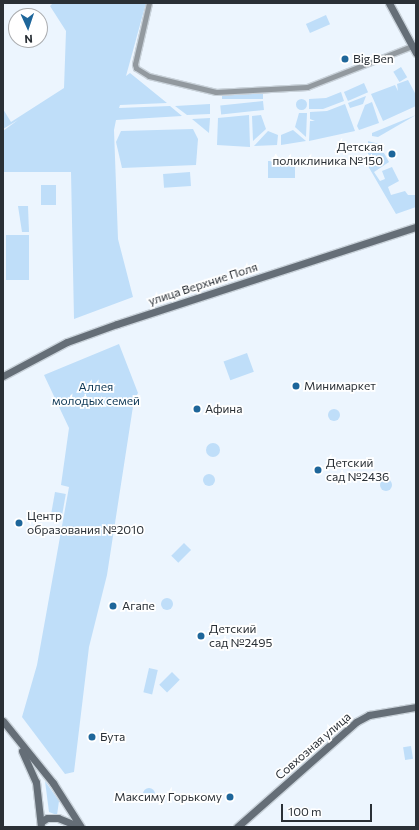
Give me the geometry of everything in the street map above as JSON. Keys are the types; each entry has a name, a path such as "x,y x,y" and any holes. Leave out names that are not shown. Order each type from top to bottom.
{"main road":[{"path":"389,3 416,53"},
{"name":"улица Верхние Поля","path":"3,376 68,342 117,324 416,227"},
{"name":"Совхозная улица","path":"237,827 356,722 369,715 416,707"},
{"path":"3,721 53,784 81,827"},
{"path":"12,733 36,782 41,825"},
{"path":"41,825 46,818 58,818 81,827"}],"street":[{"path":"149,3 135,64 136,68 149,76 216,92 307,87 412,46"}],"green space":[{"path":"53,3 146,3 126,76 130,73 167,103 120,105 119,108 170,106 182,116 116,120 114,130 118,239 133,297 74,319 71,172 3,172 3,131 18,120 3,129 3,109 11,122 64,88 66,31 50,6"},
{"path":"326,15 330,24 310,33 306,24"},
{"path":"401,67 407,77 399,82 393,72"},
{"path":"408,80 416,95 416,106 383,121 371,94 395,85 398,91 397,84"},
{"path":"364,83 368,92 348,101 344,92"},
{"path":"341,92 344,101 323,109 309,109 309,99 326,98"},
{"path":"222,94 263,94 263,99 222,99"},
{"path":"366,96 363,104 350,108 348,103"},
{"path":"301,98 305,100 307,104 305,108 301,110 297,108 295,104 297,100"},
{"path":"263,101 264,110 221,114 220,105"},
{"path":"372,102 379,123 359,130 357,126 365,105"},
{"path":"210,104 210,114 187,115 175,106"},
{"path":"345,104 355,131 309,141 310,121 315,121 310,119 310,112 327,111"},
{"path":"299,113 307,113 306,137 295,127"},
{"path":"249,115 250,147 217,145 218,118"},
{"path":"261,115 266,129 253,141 252,116"},
{"path":"416,115 378,137 372,136 372,133"},
{"path":"210,118 209,133 192,119"},
{"path":"193,129 198,139 196,165 122,168 116,142 121,131"},
{"path":"293,130 306,141 281,145 281,135"},
{"path":"268,131 278,135 277,145 254,146"},
{"path":"368,141 379,144 389,162 374,172 380,181 385,179 382,171 392,167 399,181 388,187 391,195 405,191 408,195 416,195 416,207 396,214 368,166"},
{"path":"268,161 295,161 295,178 268,178"},
{"path":"190,172 191,186 164,188 163,174"},
{"path":"41,185 56,185 56,205 41,205"},
{"path":"18,206 28,206 29,232 22,232"},
{"path":"6,235 29,235 29,280 6,280"},
{"name":"Аллея молодых семей","path":"119,344 138,393 134,400 107,575 89,647 74,772 65,774 22,717 37,665 69,487 61,485 69,428 44,375"},
{"path":"247,353 254,372 230,380 224,362"},
{"path":"336,409 339,410 339,420 332,421 329,420 328,413 329,410"},
{"path":"210,443 216,443 220,447 220,453 216,457 210,457 206,453 206,447"},
{"path":"207,474 211,474 215,480 211,486 207,486 203,482 203,478"},
{"path":"384,479 388,479 392,485 388,491 384,491 380,487 380,483"},
{"path":"55,492 66,494 61,520 50,519"},
{"path":"184,543 191,550 178,563 171,556"},
{"path":"165,598 169,598 173,604 169,610 165,610 161,606 161,602"},
{"path":"149,668 158,670 152,694 143,692"},
{"path":"172,672 180,680 167,693 159,685"},
{"path":"411,746 413,759 405,760 403,747"},
{"path":"45,781 59,801 57,815 49,812"},
{"path":"149,788 153,790 155,794 153,798 149,800 145,798 143,794 145,790"}],"place":[{"name":"Big Ben","path":"345,59"},
{"name":"Детская поликлиника №150","path":"392,154"},
{"name":"Минимаркет","path":"296,386"},
{"name":"Афина","path":"197,409"},
{"name":"Детский сад №2436","path":"318,470"},
{"name":"Центр образования №2010","path":"19,523"},
{"name":"Агапе","path":"113,606"},
{"name":"Детский сад №2495","path":"201,636"},
{"name":"Бута","path":"92,737"},
{"name":"Максиму Горькому","path":"230,797"}]}
